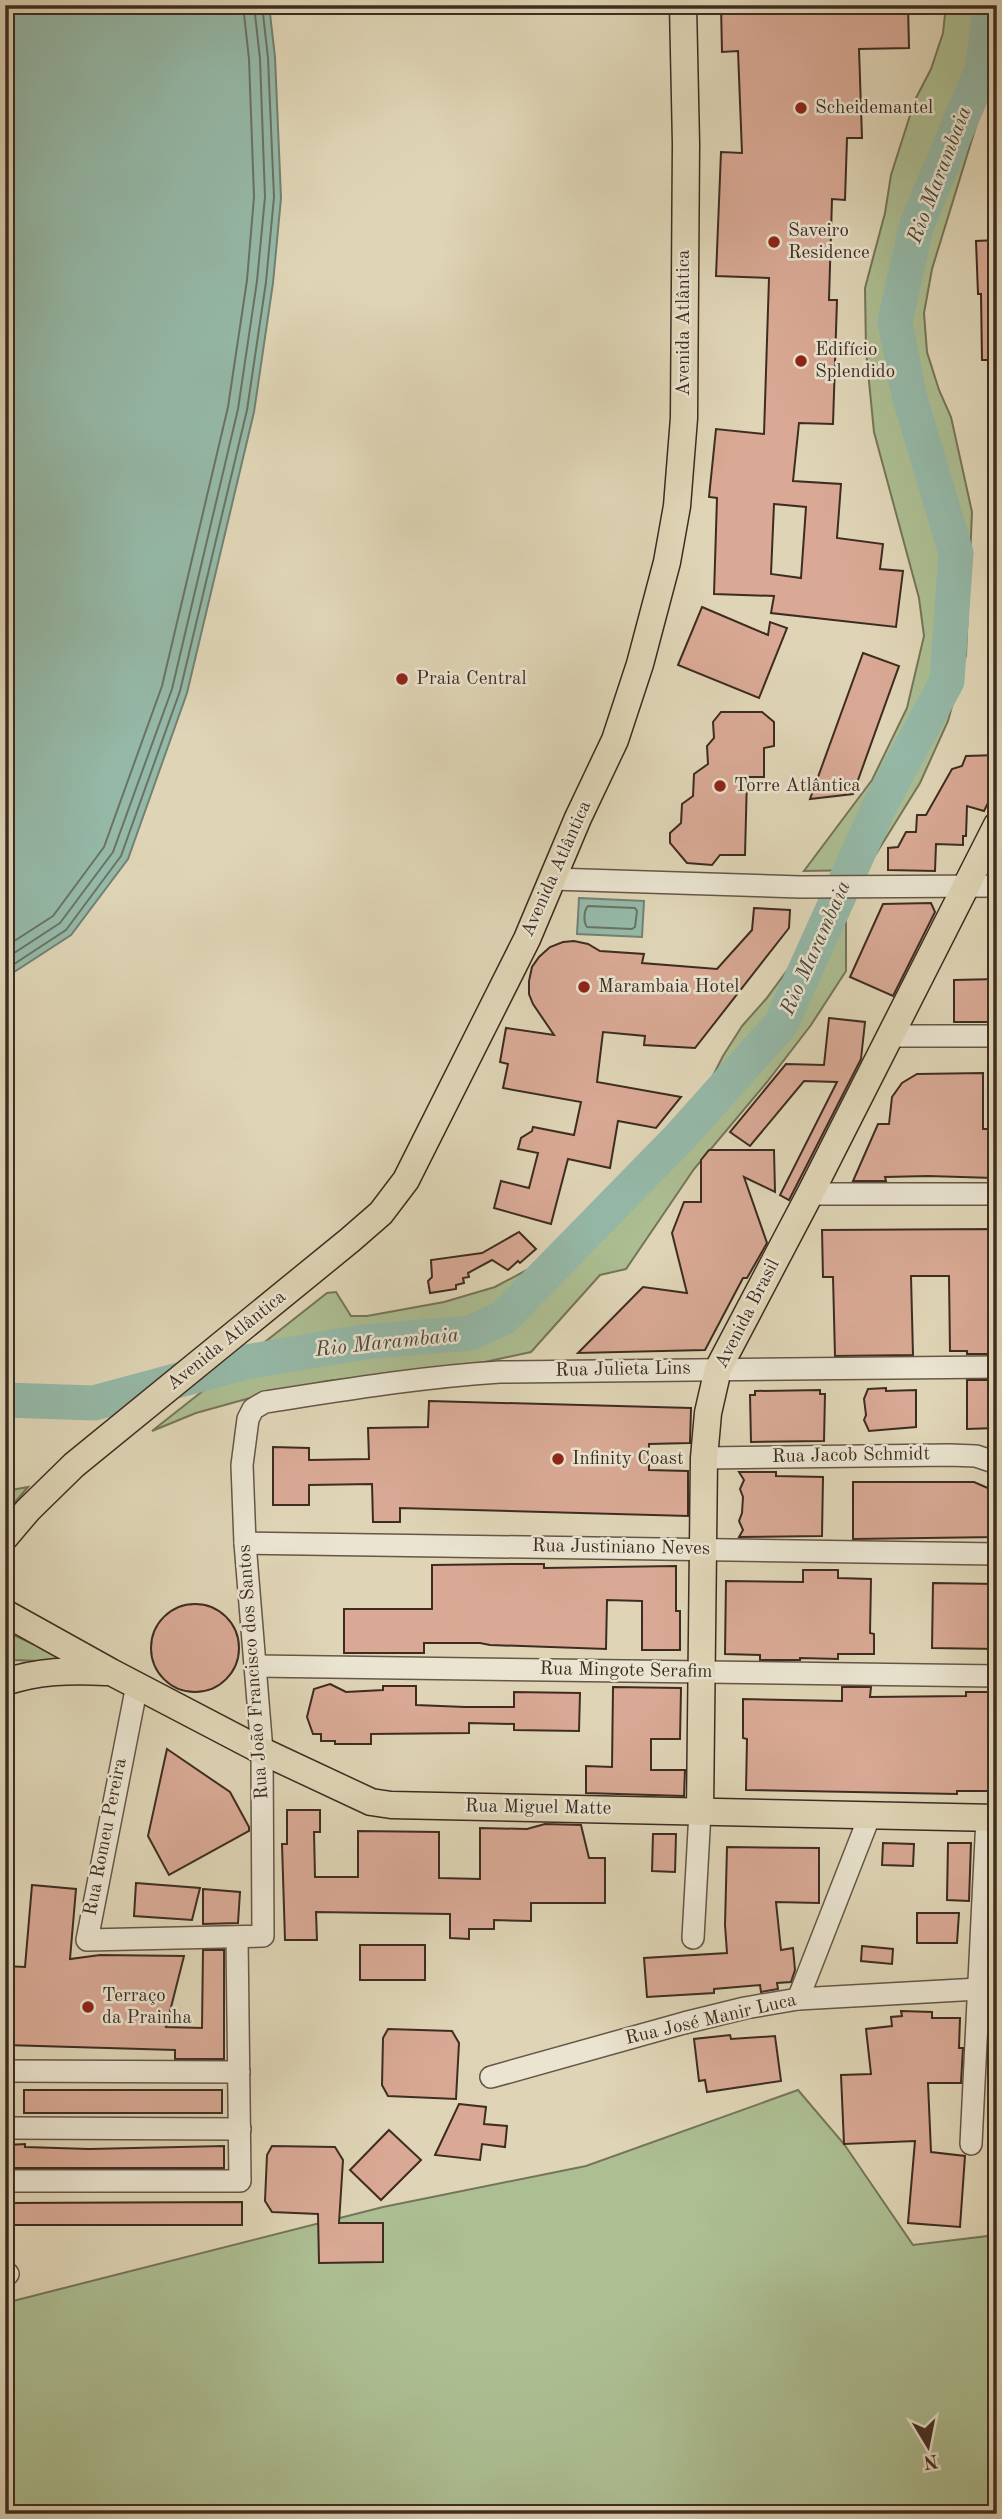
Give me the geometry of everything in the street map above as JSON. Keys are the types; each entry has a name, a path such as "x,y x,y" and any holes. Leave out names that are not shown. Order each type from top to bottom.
{"main road":[{"name":"Avenida Atlântica","path":"5,1538 36,1502 74,1465 358,1233 394,1198 406,1180 527,939 615,740 640,664 667,562 677,506 684,418 686,144 683,5"},
{"name":"Avenida Brasil","path":"700,1812 704,1458 708,1413 718,1369 968,886 993,843"},
{"name":"Rua Miguel Matte","path":"5,1613 262,1751 354,1796 372,1802 391,1805 992,1818"},
{"name":"Rua Miguel Matte","path":"5,1682 52,1671 111,1672"}],"street":[{"path":"552,878 800,887 997,886"},
{"path":"890,1037 997,1037"},
{"path":"810,1194 997,1194"},
{"name":"Rua Julieta Lins","path":"253,1409 265,1402 458,1375 718,1369 997,1367"},
{"name":"Rua João Francisco dos Santos","path":"253,1409 248,1419 242,1465 245,1543 262,1751 263,1936"},
{"name":"Rua Jacob Schmidt","path":"704,1458 949,1455 976,1456 997,1463"},
{"name":"Rua Justiniano Neves","path":"245,1543 997,1553"},
{"name":"Rua Mingote Serafim","path":"255,1666 997,1676"},
{"name":"Rua Romeu Pereira","path":"137,1685 86,1940 263,1936"},
{"name":"Avenida Brasil","path":"693,1937 700,1812"},
{"path":"798,1999 870,1815"},
{"path":"971,2144 992,1818"},
{"path":"5,2181 240,2181 237,1937"},
{"name":"Rua José Manir Luca","path":"491,2077 746,2008 798,1999 979,1989"},
{"path":"5,2071 239,2072"},
{"path":"5,2128 240,2129"}],"shaded area":[{"path":"946,5 997,5 997,58 932,269 924,313 927,352 951,417 972,512 966,655 948,721 920,783 866,870 804,871 872,780 907,708 924,636 919,598 874,432 866,351 865,288 885,213 891,175 915,100 931,69 943,33"},
{"path":"846,912 846,971 811,1025 694,1169 626,1269 600,1275 531,1352 471,1365 327,1381 196,1413 152,1431 327,1293 336,1292 351,1316 367,1316 444,1302 495,1287 573,1241 616,1194 640,1161 702,1097 742,1026 766,999 808,942 815,915"},
{"path":"28,1487 5,1514 5,1491"},
{"path":"5,1631 72,1662 12,1660 6,1653"},
{"path":"798,2090 844,2144 913,2245 997,2235 997,2514 5,2514 5,2303 383,2207 586,2166"}],"water":[{"path":"5,5 269,5 275,57 281,198 273,283 254,412 187,693 128,859 71,935 5,978"},
{"path":"579,898 644,901 642,937 577,934"}],"building":[{"path":"721,5 908,5 909,48 859,49 862,138 847,138 845,200 832,199 829,300 837,300 833,424 799,423 793,481 841,484 837,538 883,544 880,569 903,571 896,627 771,613 774,596 714,594 717,498 709,497 716,429 764,434 769,278 716,276 721,152 742,153 738,51 722,52","holes":["774,504 806,507 801,578 771,574"]},
{"path":"997,240 997,360 982,360 981,294 978,294 976,241"},
{"path":"702,607 768,635 770,622 787,628 759,698 678,665"},
{"path":"863,653 899,666 853,794 810,799"},
{"name":"Torre Atlântica","path":"721,712 762,712 774,722 774,746 764,748 764,777 747,777 745,855 720,855 712,865 687,863 670,843 670,833 681,823 682,804 693,796 694,774 708,764 707,746 714,738 713,722"},
{"path":"997,755 997,785 984,811 967,806 963,845 936,844 935,871 888,870 888,848 898,847 906,832 916,832 917,815 926,815 952,769 962,766 966,756"},
{"path":"931,903 935,912 893,996 850,977 883,904"},
{"path":"754,908 790,910 789,928 695,1048 644,1045 645,1036 603,1032 597,1082 681,1097 656,1128 618,1121 610,1168 568,1159 551,1224 494,1208 501,1181 529,1188 538,1153 518,1149 521,1138 532,1131 533,1127 574,1135 581,1102 503,1088 508,1064 500,1062 506,1028 554,1035 529,994 532,967 539,957 550,947 574,941 588,944 600,951 644,954 642,963 717,969 752,930"},
{"path":"997,979 997,1022 954,1022 954,980"},
{"path":"829,1018 865,1022 861,1059 789,1200 780,1195 837,1082 804,1081 750,1146 730,1132 786,1064 824,1065"},
{"path":"983,1073 983,1129 993,1129 994,1178 928,1176 885,1177 886,1181 853,1181 878,1124 889,1124 892,1097 902,1083 917,1074"},
{"path":"709,1150 774,1150 775,1192 744,1177 767,1243 747,1278 743,1278 705,1350 578,1353 643,1287 687,1293 672,1233 684,1202 701,1202 701,1160"},
{"path":"997,1229 997,1354 950,1351 949,1276 911,1276 913,1355 835,1356 833,1277 823,1277 822,1230"},
{"path":"519,1232 536,1249 520,1263 518,1261 508,1270 492,1260 468,1273 469,1277 463,1278 464,1283 456,1285 456,1289 430,1293 428,1281 432,1277 431,1260 482,1253"},
{"path":"967,1380 997,1380 997,1428 967,1429"},
{"path":"886,1388 886,1391 916,1390 916,1427 869,1431 864,1420 864,1399 868,1389"},
{"path":"820,1390 820,1394 825,1394 824,1441 751,1442 750,1395 755,1395 755,1391"},
{"name":"Infinity Coast","path":"429,1401 691,1408 690,1443 649,1444 649,1470 688,1471 688,1516 400,1508 400,1522 373,1522 372,1484 309,1485 309,1505 273,1505 273,1447 309,1448 309,1460 369,1459 368,1428 428,1427"},
{"path":"739,1472 776,1472 776,1476 823,1477 822,1536 739,1537 743,1530 739,1521 743,1497 740,1489 744,1480"},
{"path":"853,1482 974,1482 997,1492 997,1537 853,1539"},
{"path":"544,1564 544,1568 676,1566 676,1611 680,1611 680,1650 642,1650 642,1601 607,1600 606,1649 424,1643 424,1653 344,1653 344,1609 432,1609 432,1565"},
{"path":"803,1570 838,1570 838,1578 871,1579 870,1633 874,1634 874,1654 838,1654 838,1659 760,1660 760,1655 725,1654 726,1581 803,1582"},
{"path":"933,1583 997,1584 997,1649 932,1648"},
{"path":"195,1604 212,1608 226,1617 235,1631 239,1648 235,1665 226,1679 212,1688 195,1692 178,1688 164,1679 155,1665 151,1648 155,1631 164,1617 178,1608"},
{"path":"330,1684 346,1692 383,1690 383,1686 416,1686 416,1705 465,1707 514,1707 514,1692 580,1693 579,1731 514,1730 514,1724 469,1723 469,1733 371,1734 371,1744 335,1744 335,1741 321,1741 321,1734 313,1734 307,1717 314,1689"},
{"path":"613,1687 681,1688 680,1739 651,1739 651,1770 685,1770 684,1796 586,1793 586,1766 612,1767"},
{"path":"842,1687 871,1687 870,1697 966,1696 966,1692 993,1692 994,1791 957,1791 957,1794 746,1790 747,1739 743,1738 743,1699 842,1701"},
{"path":"167,1749 230,1792 249,1827 249,1831 169,1875 148,1836"},
{"path":"287,1810 320,1810 320,1832 314,1832 315,1877 358,1877 358,1831 439,1832 439,1878 480,1879 480,1828 527,1829 545,1824 581,1825 589,1858 605,1858 605,1903 531,1903 531,1921 494,1920 494,1929 469,1929 469,1939 450,1938 450,1914 316,1912 317,1940 285,1940 282,1844 287,1844"},
{"path":"653,1834 676,1834 675,1872 652,1871"},
{"path":"883,1843 914,1844 913,1866 882,1865"},
{"path":"948,1843 971,1843 969,1901 947,1900"},
{"path":"727,1847 819,1848 819,1903 776,1902 781,1950 793,1948 795,1970 791,1982 777,1983 778,1989 761,1992 760,1985 714,1989 714,1993 647,1997 644,1958 727,1953"},
{"path":"136,1883 200,1888 192,1920 134,1916"},
{"name":"Terraço da Prainha","path":"32,1885 76,1889 70,1959 100,1955 184,1956 166,2027 202,2028 203,1950 224,1950 224,2059 175,2059 175,2050 5,2045 5,1966 25,1967"},
{"path":"203,1889 240,1892 238,1923 203,1924"},
{"path":"917,1913 959,1913 957,1943 917,1943"},
{"path":"360,1945 425,1945 425,1980 360,1980"},
{"path":"862,1946 893,1949 892,1964 861,1961"},
{"path":"901,2011 932,2012 932,2018 960,2018 959,2048 963,2048 961,2083 928,2083 931,2152 965,2156 960,2227 908,2223 915,2141 844,2144 841,2075 871,2074 866,2029 892,2026 891,2017 902,2016"},
{"path":"388,2029 452,2031 459,2043 456,2099 388,2096 382,2085 383,2038"},
{"path":"730,2035 731,2039 775,2036 781,2081 707,2092 705,2080 699,2081 694,2039"},
{"path":"24,2090 222,2090 222,2113 24,2113"},
{"path":"459,2104 486,2107 484,2124 507,2126 505,2147 482,2144 480,2160 435,2155"},
{"path":"389,2130 421,2160 381,2200 350,2170"},
{"path":"25,2144 25,2147 89,2149 224,2146 224,2168 8,2168 7,2145"},
{"path":"272,2146 335,2147 343,2160 339,2223 383,2223 383,2262 319,2263 318,2214 272,2212 265,2201 267,2155"},
{"path":"242,2202 242,2225 5,2225 5,2203"}],"waterway":[{"name":"Rio Marambaia","path":"5,1400 94,1403 246,1362 363,1342 470,1333 503,1318 679,1138 781,1024 879,807 947,681 956,553 909,395 895,321 917,224 982,70 991,5"}],"place":[{"name":"Scheidemantel","path":"801,108"},
{"name":"Saveiro Residence","path":"774,242"},
{"name":"Edifício Splendido","path":"801,361"},
{"name":"Praia Central","path":"402,679"},
{"name":"Torre Atlântica","path":"720,786"},
{"name":"Marambaia Hotel","path":"584,987"},
{"name":"Infinity Coast","path":"558,1459"},
{"name":"Terraço da Prainha","path":"88,2007"}]}
